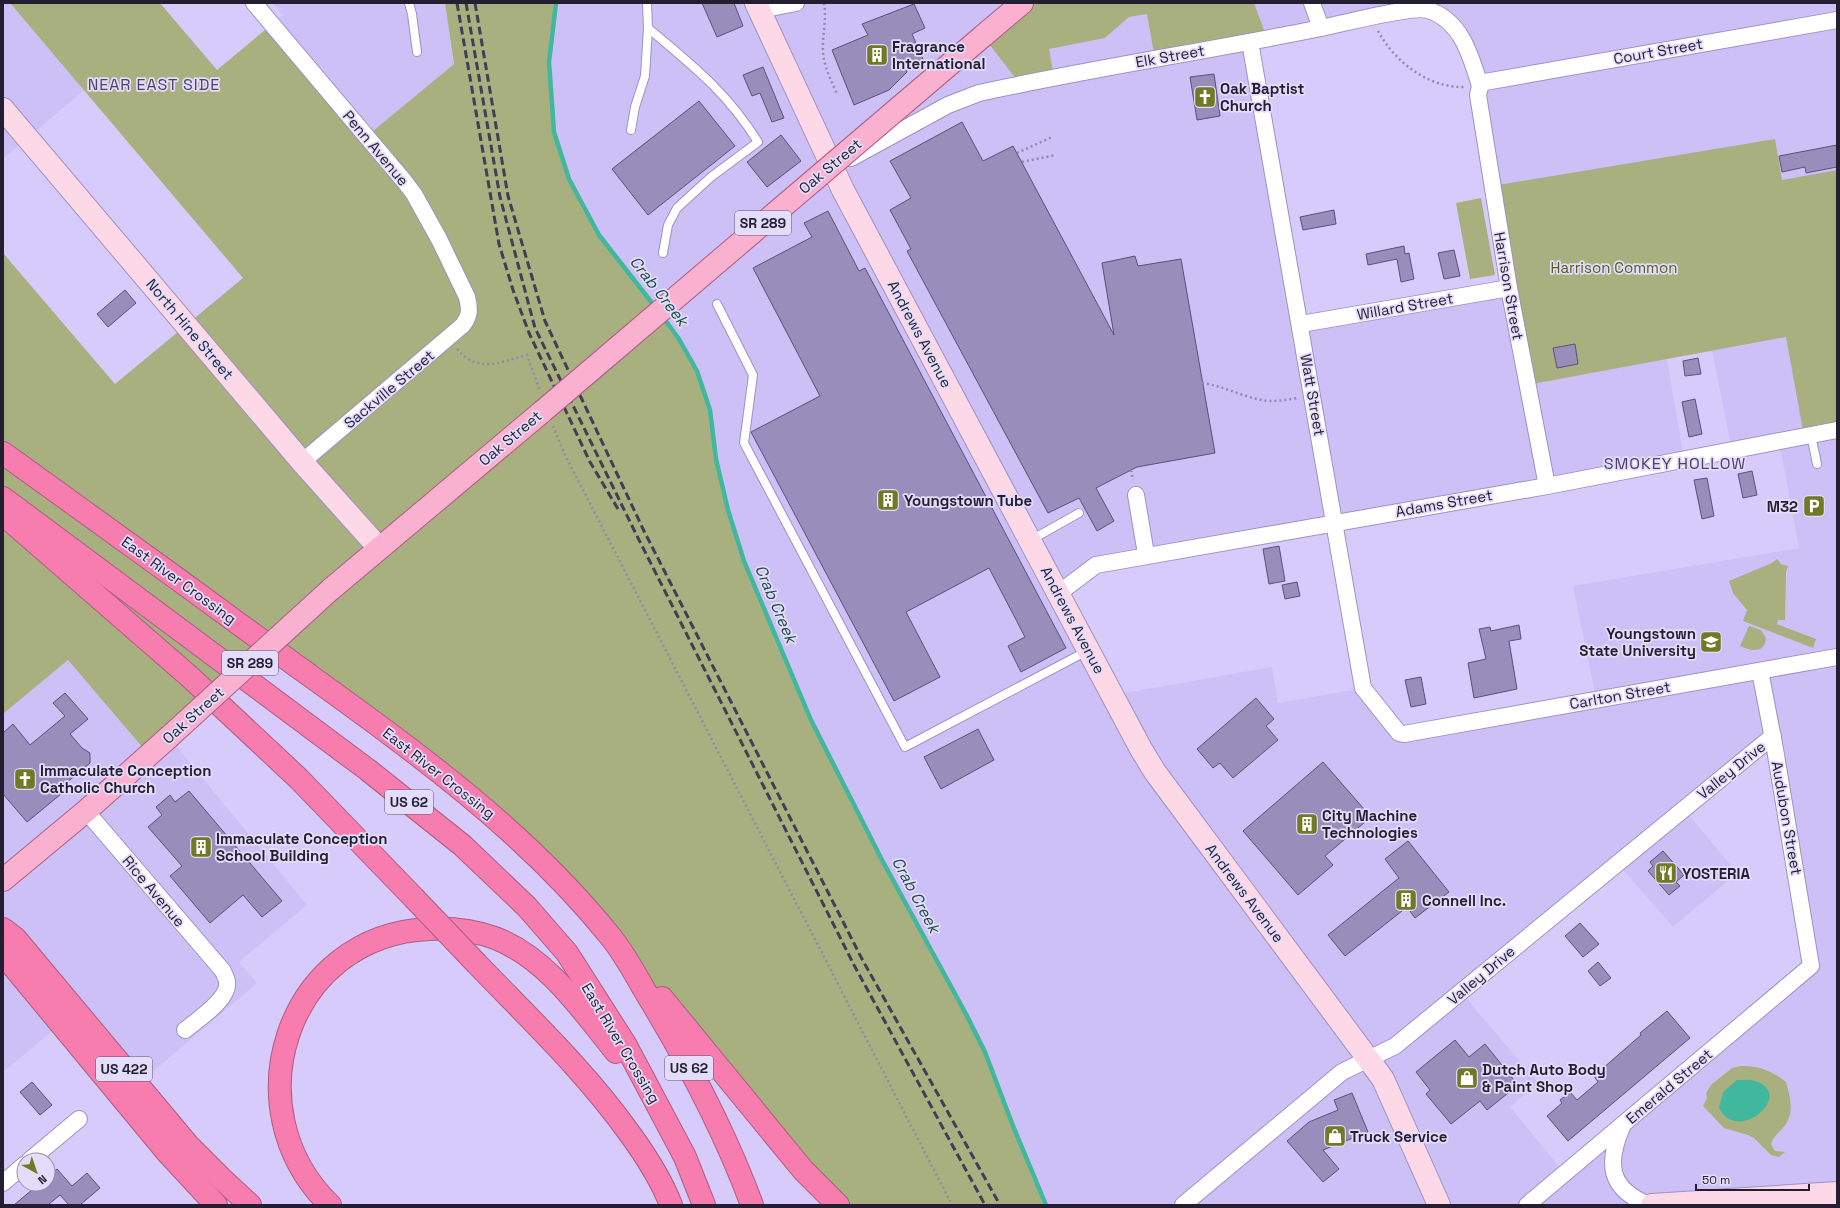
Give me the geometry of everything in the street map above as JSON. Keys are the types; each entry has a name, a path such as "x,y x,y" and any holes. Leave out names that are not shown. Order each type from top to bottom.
{"highway":[{"name":"East River Crossing","path":"3,453 373,721 487,809 532,850 612,938 680,1048 726,1142 752,1205"},
{"name":"East River Crossing","path":"3,498 368,770 440,826 498,878 527,907 567,953 625,1044 684,1157 704,1205"},
{"path":"3,514 190,677 299,779 572,1063 612,1108 643,1152 671,1205"},
{"path":"330,1205 312,1184 299,1163 290,1143 283,1118 280,1082 281,1061 288,1034 297,1012 308,993 334,965 350,952 374,940 414,929 451,928 496,938 521,952 545,970 577,1005 617,1053 684,1157"},
{"name":"US 422","path":"3,929 15,938 188,1145 250,1205"},
{"path":"612,938 804,1170 838,1205"},
{"name":"US 422","path":"3,954 167,1152 216,1205"}],"main road":[{"name":"Oak Street","path":"3,880 86,811 330,590 1022,3"}],"street":[{"name":"Penn Avenue","path":"254,3 414,194 439,239 467,297 470,312"},
{"path":"758,7 796,3"},
{"path":"1312,3 1321,28"},
{"name":"Andrews Avenue","path":"758,7 834,171 1155,772 1368,1059 1384,1078 1439,1205"},
{"name":"Elk Street","path":"834,171 849,158 948,105 979,93 1250,42 1409,10 1426,9 1439,14 1450,22 1465,44 1480,86"},
{"name":"Court Street","path":"1480,86 1485,82 1837,20"},
{"name":"Watt Street","path":"1250,42 1301,324 1363,688 1399,732 1404,734"},
{"name":"Harrison Street","path":"1480,86 1478,95 1508,288 1547,486"},
{"name":"North Hine Street","path":"3,109 302,462 380,548"},
{"name":"Willard Street","path":"1301,324 1508,288"},
{"name":"Sackville Street","path":"302,462 463,325 470,312"},
{"name":"Adams Street","path":"1059,593 1096,564 1146,554 1547,486 1837,430"},
{"path":"1136,495 1146,554"},
{"name":"Carlton Street","path":"1404,734 1837,657"},
{"name":"Audubon Street","path":"1760,671 1773,736 1811,966"},
{"name":"Valley Drive","path":"1183,1205 1342,1072 1395,1046 1773,736"},
{"name":"Rice Avenue","path":"86,811 222,971 228,982 224,995 218,1003 185,1030"},
{"name":"Emerald Street","path":"1527,1205 1811,966"},
{"path":"40,1152 79,1119"},
{"path":"1623,1125 1613,1154 1615,1174 1626,1192 1636,1200 1649,1205"},
{"path":"3,1183 16,1172"},
{"path":"1652,1205 1837,1193"}],"lane":[{"path":"409,3 412,14 416,52"},
{"path":"631,130 635,107 645,76 648,28 647,3"},
{"path":"648,28 692,64 719,90 744,119 758,142 711,177 677,208 668,225 663,253"},
{"path":"717,304 753,375 744,443 906,747 1089,650"},
{"path":"1811,435 1817,464"},
{"path":"1031,541 1079,513"}],"path":[{"path":"824,3 826,14 823,53 826,68 837,94"},
{"path":"1371,18 1384,40 1395,54 1419,74 1438,84 1458,87 1480,86"},
{"path":"1017,153 1052,137"},
{"path":"1022,162 1056,155"},
{"path":"448,338 464,358 477,364 494,363 527,355 545,409 565,455 952,1205"},
{"path":"1202,383 1214,384 1251,397 1268,400 1282,400 1313,395"}],"shaded area":[{"path":"3,3 10,3 84,90 3,159"},
{"path":"273,3 445,3 454,64 367,137 272,24 283,15"},
{"path":"556,3 1837,3 1837,1193 1652,1205 1046,1205 1013,1126 985,1052 966,1014 881,858 811,720 744,561 660,311 599,235 569,179 554,132 549,62","holes":["1426,9 1470,54 1508,288 1301,324 1250,42","1712,351 1732,450 1779,441 1799,548 1573,586 1596,699 1399,732 1363,688 1278,703 1272,667 1113,695 1059,593 1096,565 1684,459 1667,359","1773,736 1811,966 1565,1174 1510,1107 1538,1083 1461,992 1617,863 1673,927 1737,873 1684,809"]},
{"path":"68,660 149,755 169,737 307,905 239,962 257,983 122,1098 61,1024 3,1072 3,714"},
{"path":"1737,1080 1755,1081 1766,1087 1769,1096 1767,1105 1760,1113 1750,1119 1739,1122 1728,1118 1719,1108 1723,1092"}],"green space":[{"path":"10,3 160,3 217,70 272,24 367,136 454,64 445,3 556,3 551,32 549,62 550,93 554,124 561,155 571,185 584,212 600,237 653,301 688,352 697,371 709,409 716,462 728,513 740,552 760,601 792,676 844,786 894,882 960,1002 984,1051 1046,1205 838,1205 578,899 268,645 149,755 68,660 3,714 3,253 115,384 243,278"},
{"path":"1022,3 1254,3 1267,38 1155,59 1147,14 1129,17 1105,38 1049,49 1054,77 1020,84 983,36"},
{"name":"Harrison Common","path":"1775,139 1782,180 1837,170 1837,430 1804,436 1786,337 1527,385 1492,186"},
{"path":"1481,198 1495,275 1470,279 1456,203"},
{"path":"1777,559 1781,564 1788,566 1786,572 1785,620 1778,620 1777,624 1816,639 1813,648 1743,621 1747,610 1733,593 1729,581 1772,563"},
{"path":"1749,626 1761,630 1766,638 1763,647 1760,649 1752,650 1740,646"},
{"path":"1741,1066 1765,1070 1786,1082 1791,1107 1789,1118 1771,1144 1775,1151 1785,1152 1779,1157 1771,1155 1754,1138 1724,1128 1703,1106 1707,1098 1706,1093 1711,1085 1732,1068"}],"building":[{"path":"702,3 734,3 743,26 717,37"},
{"name":"Fragrance International","path":"914,4 925,28 912,34 923,59 905,67 907,72 889,90 854,105 832,50 868,35 862,24"},
{"path":"763,67 784,118 772,122 760,93 752,96 743,75"},
{"name":"Oak Baptist Church","path":"1214,74 1220,116 1197,120 1190,77"},
{"path":"699,101 735,146 648,215 612,169"},
{"path":"962,122 983,161 1013,146 1114,335 1102,263 1135,256 1138,266 1181,259 1215,453 1137,467 1096,488 1114,521 1097,531 1079,498 1048,513 907,251 911,249 890,210 911,198 890,161"},
{"path":"781,135 801,161 767,187 747,162"},
{"path":"1837,145 1837,167 1806,173 1805,167 1782,172 1779,156"},
{"path":"1334,210 1336,224 1303,230 1300,217"},
{"name":"Youngstown Tube","path":"828,211 859,271 865,268 1066,648 1021,672 1008,646 1025,637 989,568 906,612 940,677 894,701 751,432 820,396 753,268 812,237 804,223"},
{"path":"1404,246 1405,254 1409,253 1414,279 1401,282 1397,259 1368,265 1366,254"},
{"path":"1454,250 1460,276 1444,279 1438,253"},
{"path":"125,290 136,303 108,327 97,314"},
{"path":"1575,344 1578,364 1557,368 1553,348"},
{"path":"1698,358 1701,374 1685,376 1683,361"},
{"path":"1695,399 1702,434 1689,437 1682,402"},
{"path":"1752,471 1757,495 1743,498 1738,474"},
{"path":"1707,478 1714,516 1702,519 1694,480"},
{"path":"1279,546 1285,581 1269,584 1263,549"},
{"path":"1297,582 1300,596 1285,599 1282,585"},
{"path":"1519,625 1521,639 1509,641 1517,689 1474,698 1468,663 1486,659 1479,629 1490,627 1491,631"},
{"path":"1421,677 1426,704 1411,707 1405,680"},
{"path":"65,693 88,719 70,734 82,748 90,753 90,763 58,790 61,794 27,822 3,794 3,733 13,724 30,745 65,716 53,703"},
{"path":"1256,698 1274,719 1266,726 1278,740 1233,778 1220,763 1213,768 1197,749"},
{"path":"978,729 994,760 941,789 924,757"},
{"name":"City Machine Technologies","path":"1323,762 1371,817 1325,856 1333,865 1298,895 1243,831"},
{"name":"Immaculate Conception School Building","path":"189,791 282,901 262,917 243,895 210,923 170,876 182,866 148,827 162,815 156,807 170,795 175,802"},
{"name":"Connell Inc.","path":"1408,841 1449,892 1415,918 1407,907 1345,956 1328,935 1399,878 1385,859"},
{"name":"YOSTERIA","path":"1663,851 1684,875 1676,882 1680,886 1669,895 1648,871 1653,866 1650,862"},
{"path":"1580,923 1599,944 1583,957 1565,936"},
{"path":"1598,962 1611,978 1600,986 1588,971"},
{"path":"1667,1011 1690,1038 1568,1141 1547,1116 1562,1103 1560,1100 1570,1092 1577,1100 1598,1082 1594,1076 1641,1035 1640,1033"},
{"name":"Dutch Auto Body & Paint Shop","path":"1455,1040 1469,1057 1485,1044 1518,1085 1487,1110 1480,1101 1451,1124 1426,1094 1430,1090 1416,1072"},
{"path":"32,1082 52,1105 40,1115 20,1092"},
{"name":"Truck Service","path":"1352,1093 1368,1132 1323,1150 1339,1169 1323,1182 1287,1141 1309,1122 1338,1110 1334,1100"},
{"path":"57,1169 72,1186 87,1173 100,1188 80,1205 69,1205 60,1195 48,1205 14,1205 29,1192 56,1192"}],"waterway":[{"name":"Crab Creek","path":"556,3 549,62 554,132 569,179 599,235 656,308"},
{"name":"Crab Creek","path":"663,317 679,339 697,371 710,410 716,459 728,510 744,561 811,720 881,858 966,1014 985,1052 1013,1126 1046,1205"}],"railway":[{"path":"457,3 499,244 513,290 529,333 590,462 618,509"},
{"path":"466,3 500,197 535,328 637,536 854,965 985,1205"},
{"path":"475,3 508,196 545,321 644,531 862,959 1000,1205"}],"place":[{"name":"Fragrance International","path":"877,55"},
{"name":"Oak Baptist Church","path":"1205,97"},
{"name":"Youngstown Tube","path":"888,500"},
{"name":"M32","path":"1814,506"},
{"name":"Youngstown State University","path":"1711,642"},
{"name":"Immaculate Conception Catholic Church","path":"25,779"},
{"name":"City Machine Technologies","path":"1307,824"},
{"name":"Immaculate Conception School Building","path":"201,847"},
{"name":"YOSTERIA","path":"1666,873"},
{"name":"Connell Inc.","path":"1406,900"},
{"name":"Dutch Auto Body & Paint Shop","path":"1467,1078"},
{"name":"Truck Service","path":"1335,1136"}],"district":[{"name":"NEAR EAST SIDE","path":"154,84"},
{"name":"SMOKEY HOLLOW","path":"1675,463"}]}
